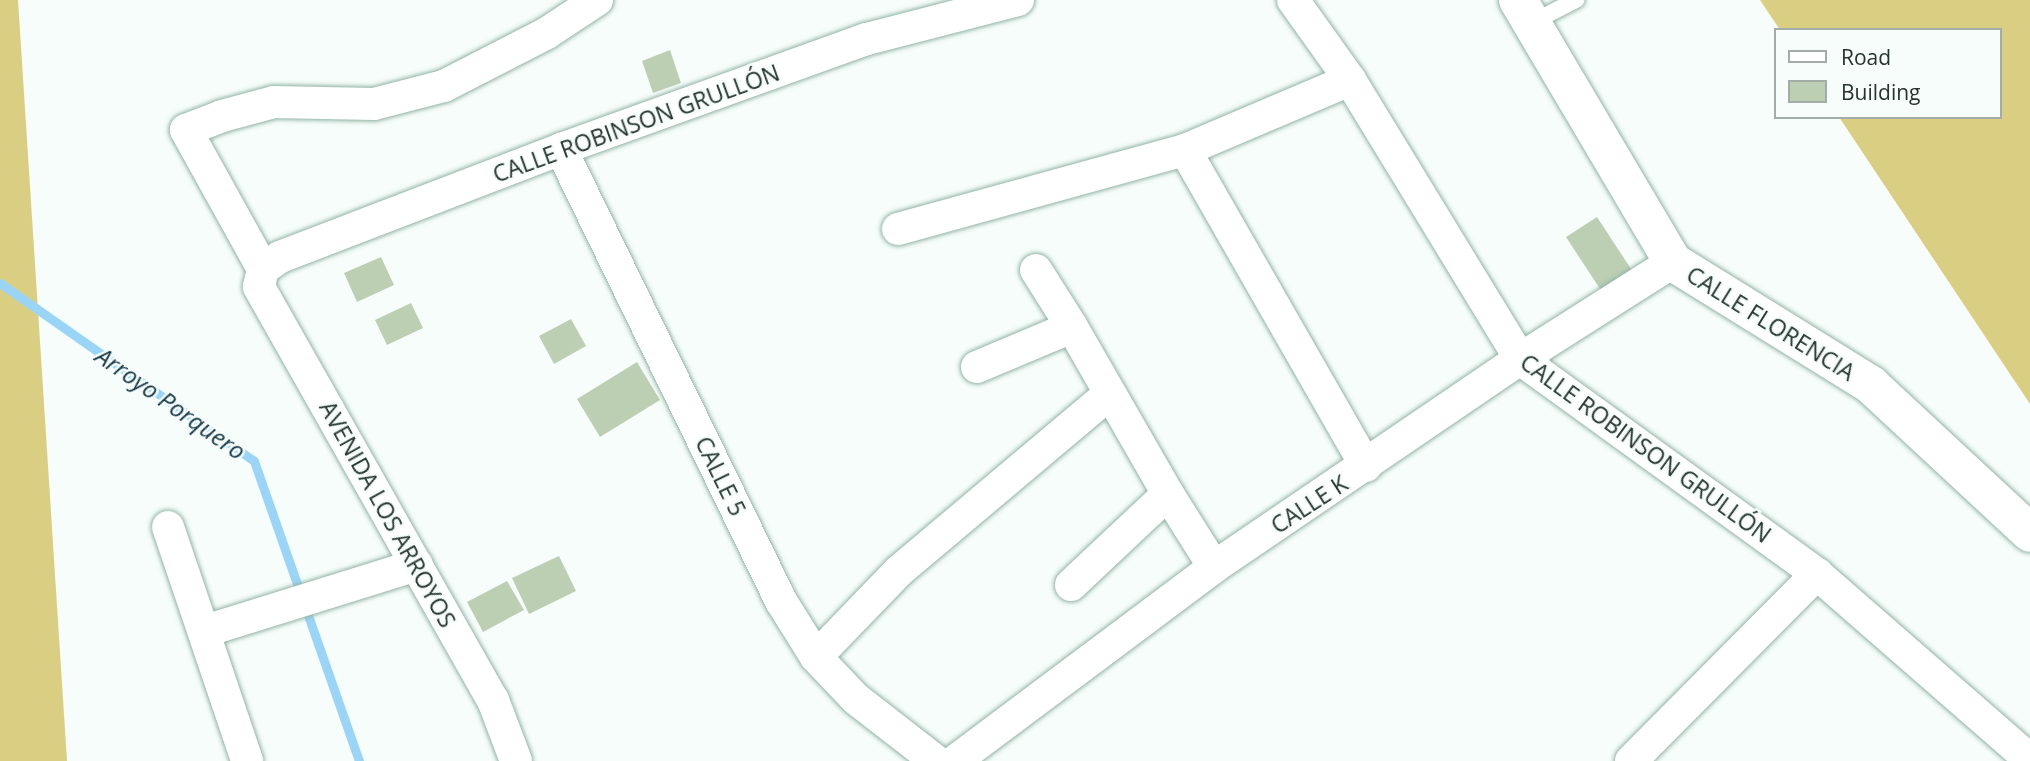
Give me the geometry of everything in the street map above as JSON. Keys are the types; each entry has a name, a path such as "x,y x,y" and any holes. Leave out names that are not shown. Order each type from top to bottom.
{"street":[{"path":"263,269 186,130 222,116 274,102 374,104 444,86 547,33 597,0"},
{"name":"CALLE ROBINSON GRULLÓN","path":"263,269 280,257 561,149 867,39 1018,0"},
{"name":"CALLE ROBINSON GRULLÓN","path":"1293,0 1350,80 1520,359 1818,574 2030,760"},
{"name":"CALLE FLORENCIA","path":"1549,6 1673,262 1871,385 2030,533"},
{"path":"898,229 1185,150 1350,80"},
{"name":"CALLE 5","path":"561,149 781,601 816,657 856,699 936,761"},
{"path":"1185,150 1366,466"},
{"name":"CALLE K","path":"955,761 1214,567 1520,359 1673,262"},
{"name":"AVENIDA LOS ARROYOS","path":"263,269 259,287 493,700 516,761"},
{"path":"1036,270 1214,567"},
{"path":"977,367 1072,327"},
{"path":"816,657 899,571 1110,394"},
{"path":"1072,585 1168,494"},
{"path":"168,527 247,761"},
{"path":"205,631 417,565"},
{"path":"1631,761 1818,574"}],"shaded area":[{"path":"0,0 18,0 67,761 0,761"},
{"path":"1760,0 2030,0 2030,404 1840,119 2002,119 2002,28 1779,28"}],"building":[{"path":"670,50 681,83 653,93 642,61"},
{"path":"1597,217 1635,275 1604,295 1566,237"},
{"path":"381,257 394,285 357,302 344,273"},
{"path":"411,303 423,328 387,345 375,320"},
{"path":"571,319 586,346 554,364 539,336"},
{"path":"637,362 660,400 600,437 577,399"},
{"path":"559,556 576,591 529,614 512,578"},
{"path":"507,581 524,610 483,632 467,602"}],"waterway":[{"name":"Arroyo Porquero","path":"0,283 254,461 359,761"}]}
